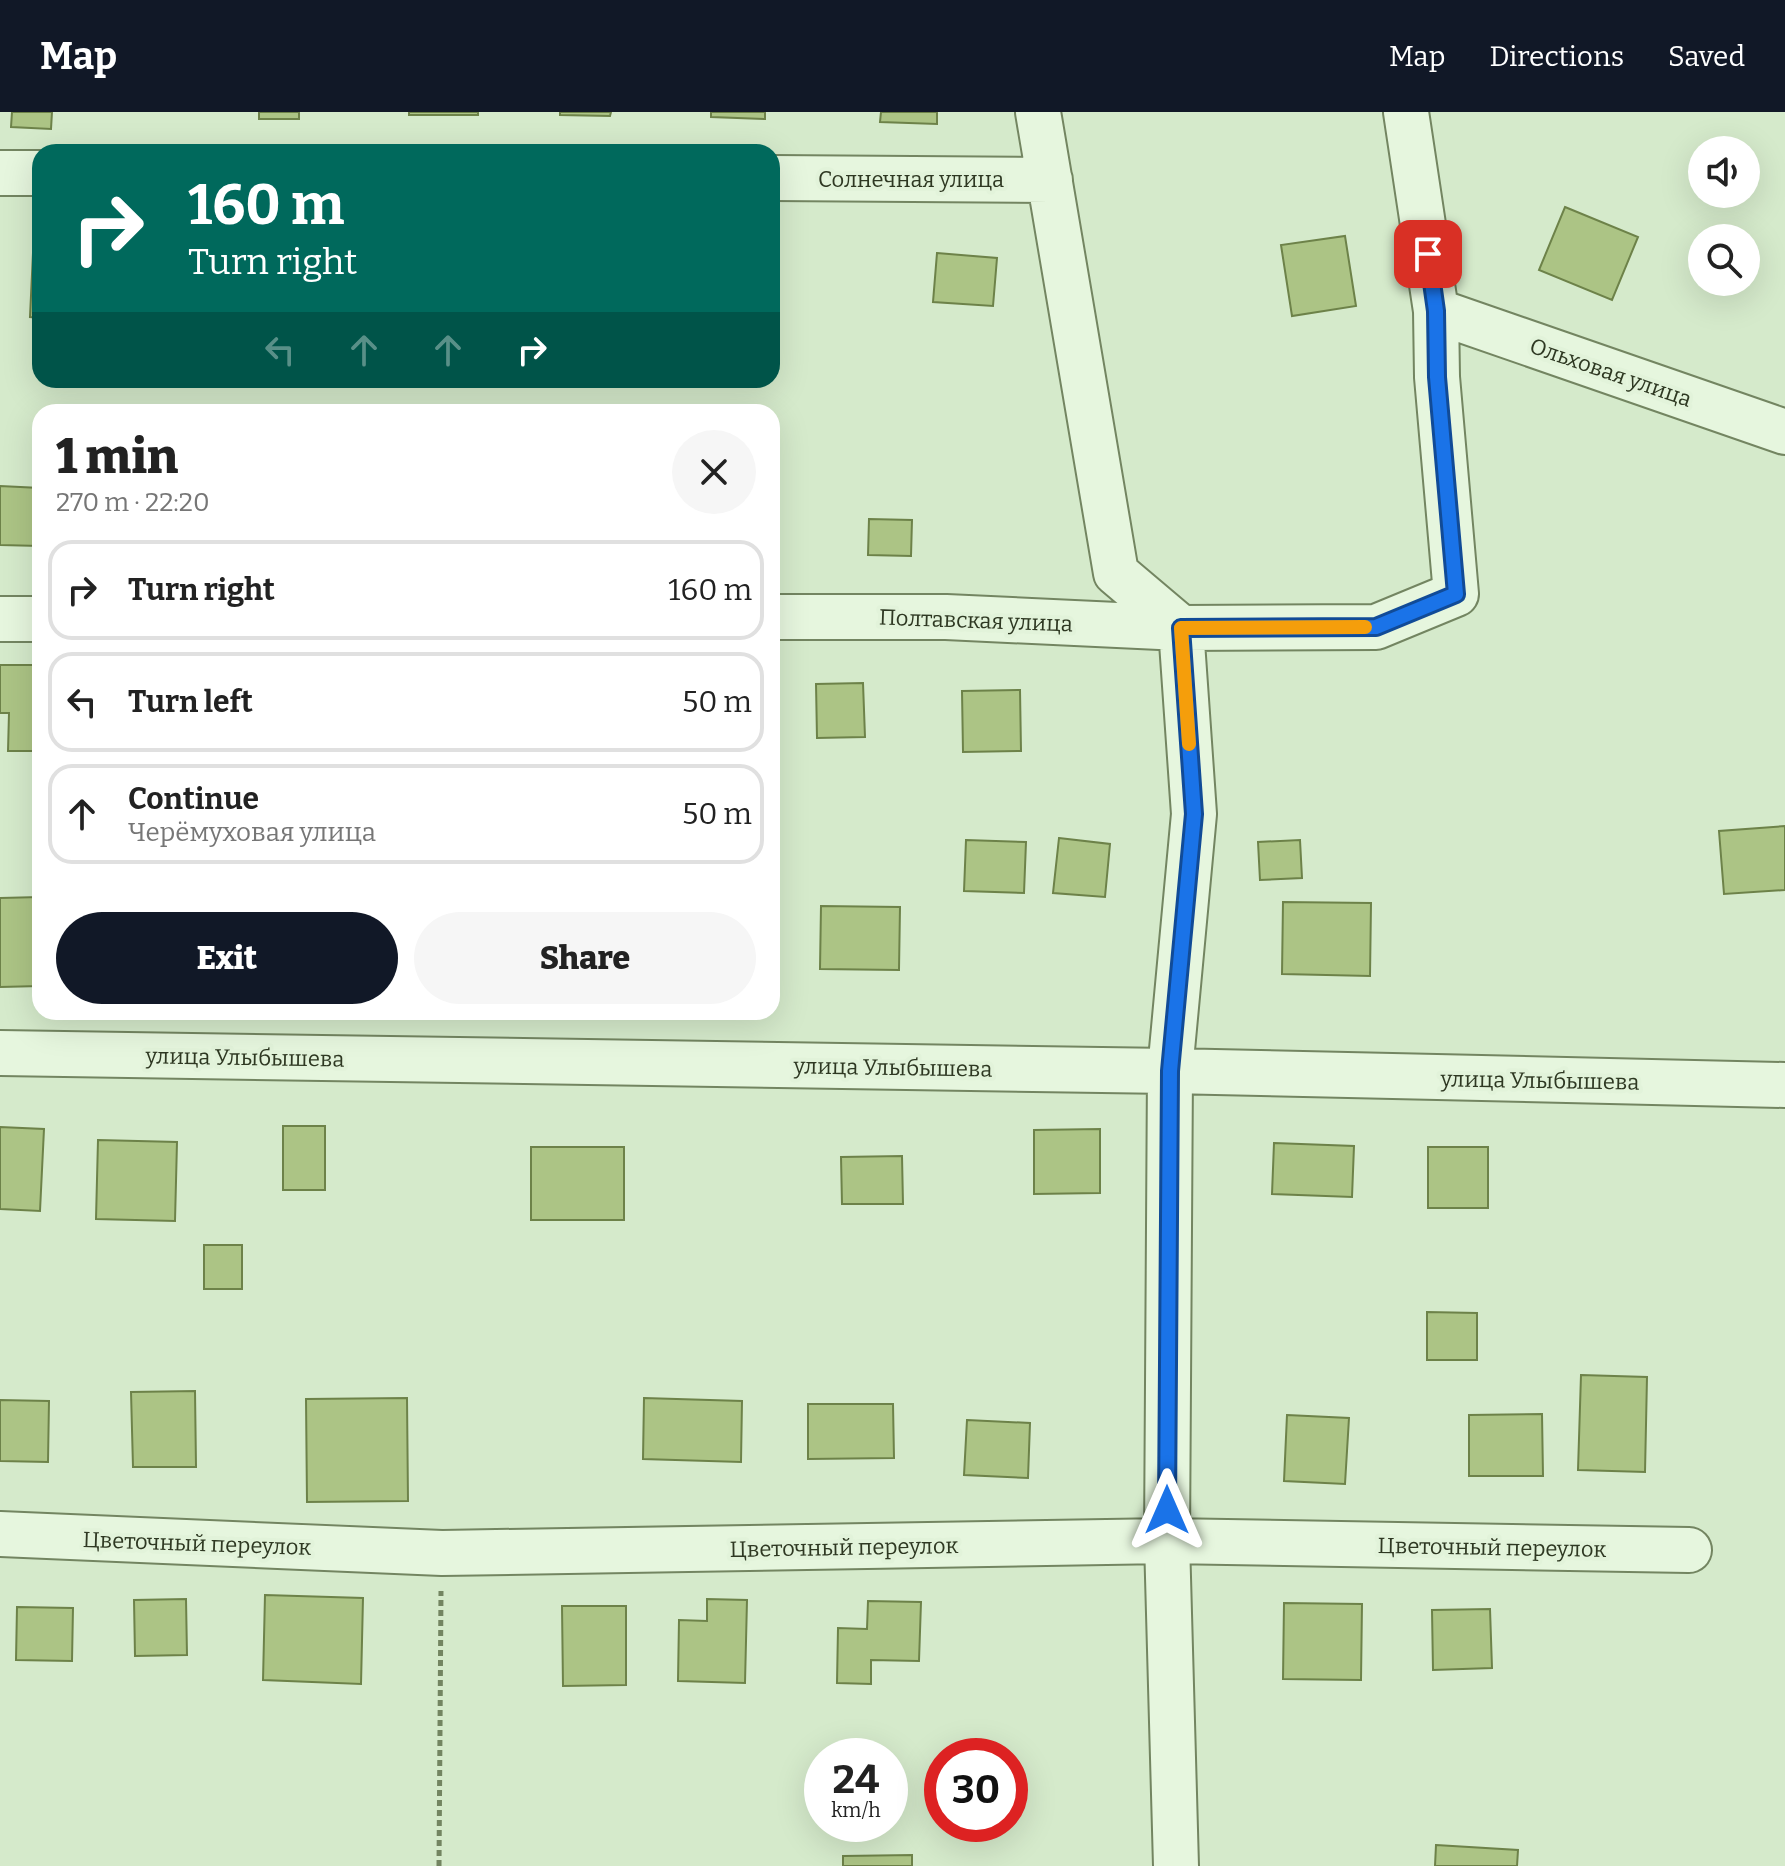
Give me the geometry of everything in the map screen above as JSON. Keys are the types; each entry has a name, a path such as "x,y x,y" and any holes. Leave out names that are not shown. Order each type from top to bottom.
{"street":[{"path":"1038,112 1116,573 1181,628 1194,814 1170,1071 1167,1541 1176,1866"},
{"path":"1406,112 1436,311"},
{"path":"0,173 32,173"},
{"name":"Солнечная улица","path":"780,178 1050,180"},
{"name":"Ольховая улица","path":"1436,311 1785,432"},
{"name":"Полтавская улица","path":"780,617 946,617 1181,628 1376,627 1456,594 1437,377 1436,311"},
{"path":"0,619 32,619"},
{"name":"улица Улыбышева","path":"0,1053 1170,1071 1785,1085"},
{"name":"Цветочный переулок","path":"0,1534 442,1553 1167,1541 1689,1550"}],"path":[{"path":"439,1866 442,1553"}],"building":[{"path":"12,112 52,112 51,129 11,127"},
{"path":"259,112 299,112 299,119 259,119"},
{"path":"409,112 478,112 478,115 409,115"},
{"path":"560,112 611,112 610,116 560,115"},
{"path":"711,112 765,112 765,119 711,117"},
{"path":"881,112 937,112 937,124 880,122"},
{"path":"1565,207 1638,237 1612,300 1539,270"},
{"path":"1345,236 1356,306 1292,316 1281,245"},
{"path":"937,253 997,258 993,306 933,302"},
{"path":"32,274 32,317 30,317"},
{"path":"0,486 32,488 32,546 0,545"},
{"path":"869,519 912,520 911,556 868,555"},
{"path":"0,665 32,665 32,751 8,751 9,713 0,713"},
{"path":"863,683 865,737 817,738 816,684"},
{"path":"1020,690 1021,751 963,752 962,691"},
{"path":"1785,826 1785,890 1724,894 1719,831"},
{"path":"1059,838 1110,844 1105,897 1053,893"},
{"path":"966,840 1026,842 1024,893 964,891"},
{"path":"1300,840 1302,878 1260,880 1258,842"},
{"path":"32,897 32,986 0,987 0,898"},
{"path":"1283,902 1371,903 1370,976 1282,974"},
{"path":"821,906 900,907 899,970 820,969"},
{"path":"283,1126 325,1126 325,1190 283,1190"},
{"path":"0,1127 44,1129 40,1211 0,1209"},
{"path":"1100,1129 1100,1193 1034,1194 1034,1130"},
{"path":"98,1140 177,1142 175,1221 96,1219"},
{"path":"1274,1143 1354,1146 1352,1197 1272,1194"},
{"path":"531,1147 624,1147 624,1220 531,1220"},
{"path":"1428,1147 1488,1147 1488,1208 1428,1208"},
{"path":"902,1156 903,1204 842,1204 841,1157"},
{"path":"204,1245 242,1245 242,1289 204,1289"},
{"path":"1427,1312 1477,1313 1477,1360 1427,1360"},
{"path":"1581,1375 1647,1377 1645,1472 1578,1470"},
{"path":"195,1391 196,1467 133,1467 131,1392"},
{"path":"407,1398 408,1501 307,1502 306,1399"},
{"path":"644,1398 742,1401 741,1462 643,1459"},
{"path":"0,1400 49,1401 48,1462 0,1461"},
{"path":"808,1404 893,1404 894,1458 808,1459"},
{"path":"1542,1414 1543,1476 1469,1476 1469,1415"},
{"path":"1287,1415 1349,1418 1345,1484 1284,1481"},
{"path":"967,1420 1030,1423 1028,1478 964,1475"},
{"path":"265,1595 363,1598 361,1684 263,1680"},
{"path":"186,1599 187,1655 135,1656 134,1600"},
{"path":"707,1599 747,1600 745,1683 678,1681 679,1620 707,1621"},
{"path":"868,1601 921,1602 919,1661 871,1660 871,1684 837,1683 838,1628 867,1629"},
{"path":"1284,1603 1362,1604 1361,1680 1283,1679"},
{"path":"562,1606 626,1606 626,1685 563,1686"},
{"path":"17,1607 73,1608 72,1661 16,1660"},
{"path":"1490,1609 1492,1668 1433,1670 1432,1610"},
{"path":"1436,1845 1518,1850 1517,1866 1435,1866"},
{"path":"912,1855 912,1866 843,1866 843,1856"}],"slow traffic":[{"path":"1189,744 1181,628 1365,627"}],"route":[{"path":"1167,1510 1170,1071 1194,814 1181,628 1376,627 1456,594 1437,377 1436,311 1428,254"}]}
